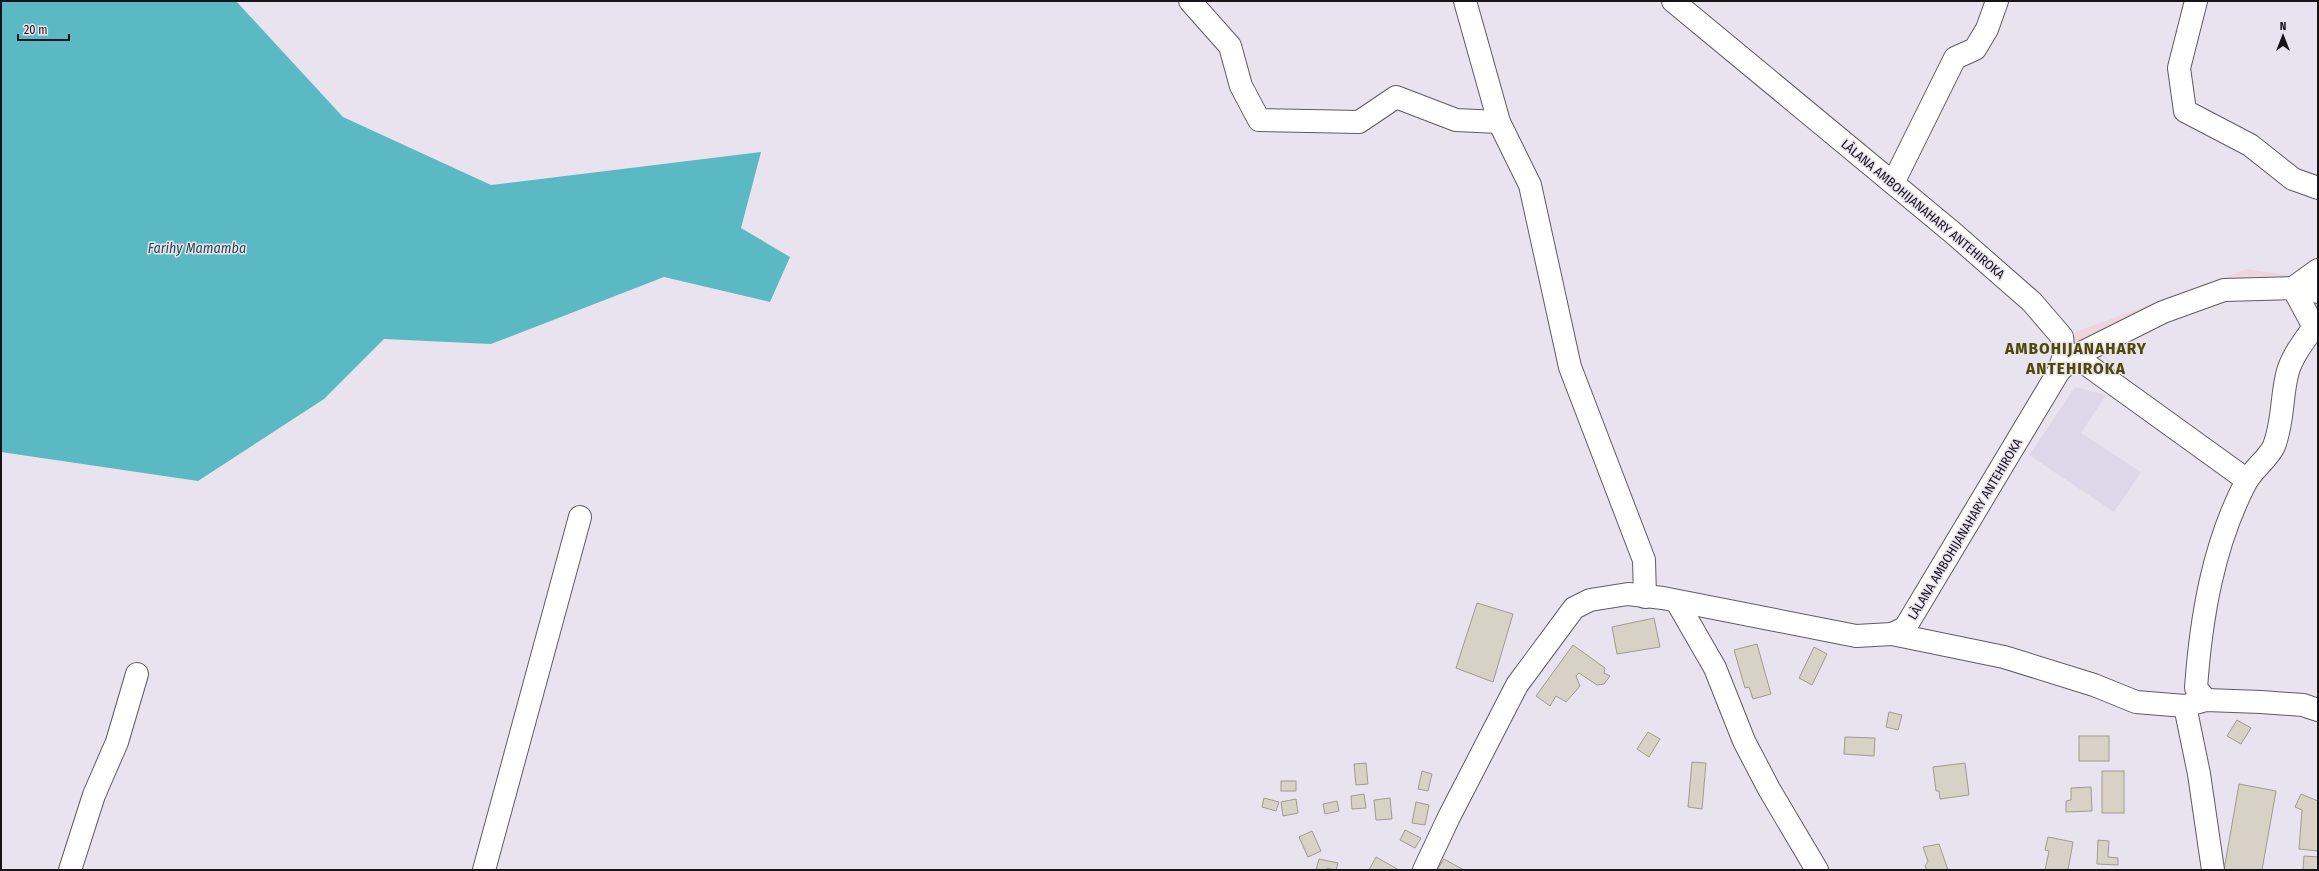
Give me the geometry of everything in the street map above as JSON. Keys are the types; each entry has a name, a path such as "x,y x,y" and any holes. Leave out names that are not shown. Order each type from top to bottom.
{"street":[{"path":"1190,1 1230,46 1241,86 1259,120 1359,122 1396,97 1456,120 1499,122"},
{"path":"1465,1 1499,122 1530,185 1570,367 1644,560 1645,597"},
{"name":"LÀLANA AMBOHIJANAHARY ANTEHIROKA","path":"1674,1 1893,183 2032,302 2062,337 2064,355 2059,371 1905,628 1892,634"},
{"path":"1893,183 1955,58 1974,49 1987,29 1997,1"},
{"path":"2196,1 2179,68 2185,111 2250,145 2293,179 2318,188"},
{"path":"2293,288 2318,270"},
{"path":"2059,371 2075,356 2163,312 2224,290 2293,288 2318,292"},
{"path":"2206,700 2196,688 2199,644 2213,573 2227,523 2246,480 2273,448 2282,421 2288,372 2300,347 2314,327 2293,288"},
{"path":"2075,356 2246,480"},
{"path":"484,870 580,517"},
{"path":"1424,870 1517,685 1561,623 1574,608 1590,600 1628,594 1856,636 1892,634 2004,657 2094,685 2136,702 2185,706 2206,700 2303,705 2318,710"},
{"path":"1678,602 1715,668 1744,741 1769,789 1818,870"},
{"path":"70,870 94,795 116,742 137,674"},
{"path":"2185,706 2199,774 2213,870"}],"shaded area":[{"path":"2247,269 2318,280 2246,288 2059,371 2062,337"},
{"path":"2075,387 2106,395 2081,433 2141,472 2114,512 2029,455"}],"water":[{"name":"Farihy Mamamba","path":"1,1 236,1 343,117 491,185 761,152 741,228 790,257 770,302 664,277 491,344 384,339 324,399 198,481 1,452"}],"building":[{"path":"1477,603 1513,614 1493,682 1456,668"},
{"path":"1654,618 1660,647 1617,654 1612,627"},
{"path":"1757,644 1771,694 1753,699 1749,687 1745,688 1734,650"},
{"path":"1573,645 1605,668 1604,673 1610,676 1604,684 1597,685 1579,673 1576,676 1580,686 1566,702 1556,696 1550,706 1536,696"},
{"path":"1814,647 1827,654 1812,685 1799,678"},
{"path":"1889,712 1902,715 1898,730 1886,727"},
{"path":"2237,720 2251,728 2241,744 2227,736"},
{"path":"1648,732 1660,739 1649,757 1637,749"},
{"path":"2079,736 2109,736 2109,761 2079,761"},
{"path":"1845,737 1875,738 1874,756 1844,754"},
{"path":"1692,762 1706,763 1702,809 1688,807"},
{"path":"1366,763 1368,784 1356,785 1354,764"},
{"path":"1965,763 1969,795 1940,799 1939,791 1936,791 1933,767"},
{"path":"1422,771 1432,774 1428,791 1418,789"},
{"path":"2102,771 2124,771 2124,813 2102,813"},
{"path":"1281,781 1296,781 1296,791 1281,791"},
{"path":"2239,784 2276,791 2262,870 2224,870"},
{"path":"2091,787 2092,811 2066,812 2066,801 2071,800 2071,788"},
{"path":"1364,794 1366,808 1352,809 1351,796"},
{"path":"2301,794 2318,801 2318,851 2299,849 2302,810 2295,807"},
{"path":"1264,798 1279,802 1276,811 1262,807"},
{"path":"1390,798 1392,819 1376,820 1374,800"},
{"path":"1296,799 1298,813 1283,816 1281,802"},
{"path":"1337,801 1339,811 1325,814 1323,804"},
{"path":"1416,802 1429,805 1425,825 1412,823"},
{"path":"1405,830 1421,838 1415,848 1400,840"},
{"path":"1312,831 1321,851 1308,857 1299,837"},
{"path":"2048,837 2073,842 2068,870 2045,870 2049,851 2045,850"},
{"path":"2098,840 2109,841 2108,857 2118,858 2118,865 2097,864"},
{"path":"1939,844 1948,870 1927,870 1925,866 1928,861 1923,847"},
{"path":"2304,856 2318,857 2318,870 2303,870"},
{"path":"1376,857 1399,870 1369,870"},
{"path":"1319,859 1338,863 1336,870 1327,868 1326,870 1316,870"},
{"path":"1444,859 1464,870 1437,870"}],"district":[{"name":"AMBOHIJANAHARY ANTEHIROKA","path":"2076,358"}]}
